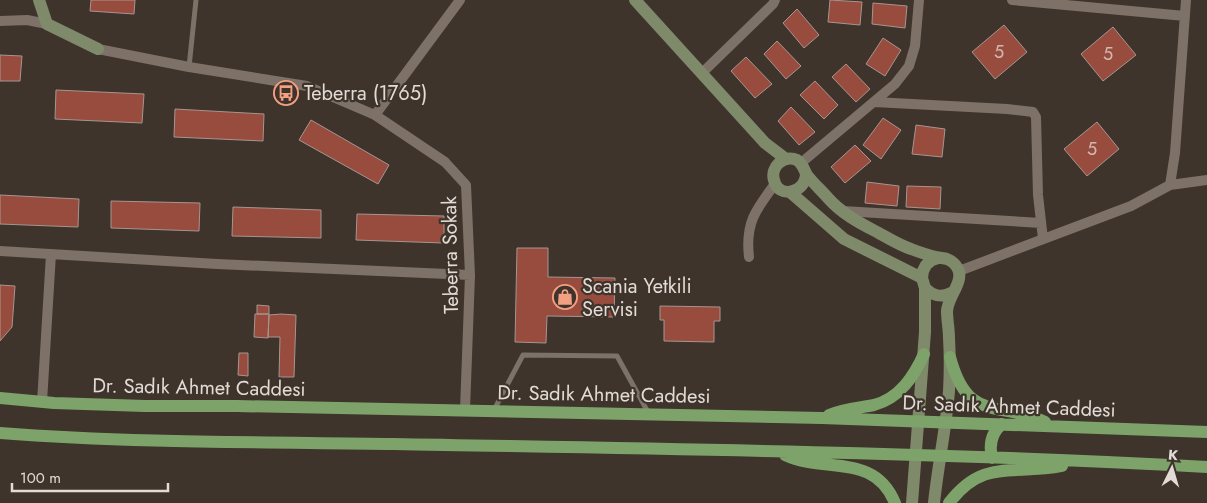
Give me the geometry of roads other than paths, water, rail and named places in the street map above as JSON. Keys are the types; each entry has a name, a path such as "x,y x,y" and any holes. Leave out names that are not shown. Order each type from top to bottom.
{"main road":[{"path":"822,418 883,402 891,398 908,381 924,354"},
{"path":"950,357 959,383 975,401 991,409 1031,416 1054,426"},
{"name":"Dr. Sadık Ahmet Caddesi","path":"0,398 42,402 145,406 465,410 822,418 1207,432"},
{"path":"992,458 990,450 991,441 994,433 1002,424"},
{"path":"0,433 152,441 915,455 1207,467"},
{"path":"779,452 811,464 861,469 885,485 895,503"},
{"path":"949,503 969,482 985,474 1006,470 1053,468 1081,461"}],"street":[{"path":"39,0 47,24"},
{"path":"375,115 460,0"},
{"path":"635,0 765,143 786,159 796,160 829,200 854,219 908,249 947,259 959,271 958,286 953,292 947,310 950,357 949,390 934,503"},
{"path":"702,74 775,0"},
{"path":"803,168 895,84 909,66 915,46 920,0"},
{"path":"1012,0 1185,16"},
{"path":"1170,185 1175,152 1186,0"},
{"path":"0,21 27,20 47,24 98,49"},
{"name":"Teberra Sokak","path":"98,49 189,67 307,86 375,115 444,162 466,185 470,275 465,410"},
{"path":"874,102 1033,112 1036,117 1038,195 1042,240"},
{"path":"765,143 775,167"},
{"path":"786,159 775,167 773,179 775,184 784,191 790,192 844,239 923,283 931,294 938,296 953,292"},
{"path":"790,192 801,187 805,182 803,168"},
{"path":"959,271 1131,206 1170,185 1207,180"},
{"path":"749,257 747,240 749,227 759,205 775,184"},
{"path":"843,211 1041,223"},
{"path":"0,251 227,265 470,275"},
{"path":"42,402 51,254"},
{"path":"912,503 924,354 923,271 926,265 938,258"}],"lane":[{"path":"189,67 196,0"},
{"path":"494,411 523,355 617,356 650,414"}],"place":[{"name":"Teberra (1765)","path":"286,93"},
{"name":"Scania Yetkili Servisi","path":"565,297"}]}
